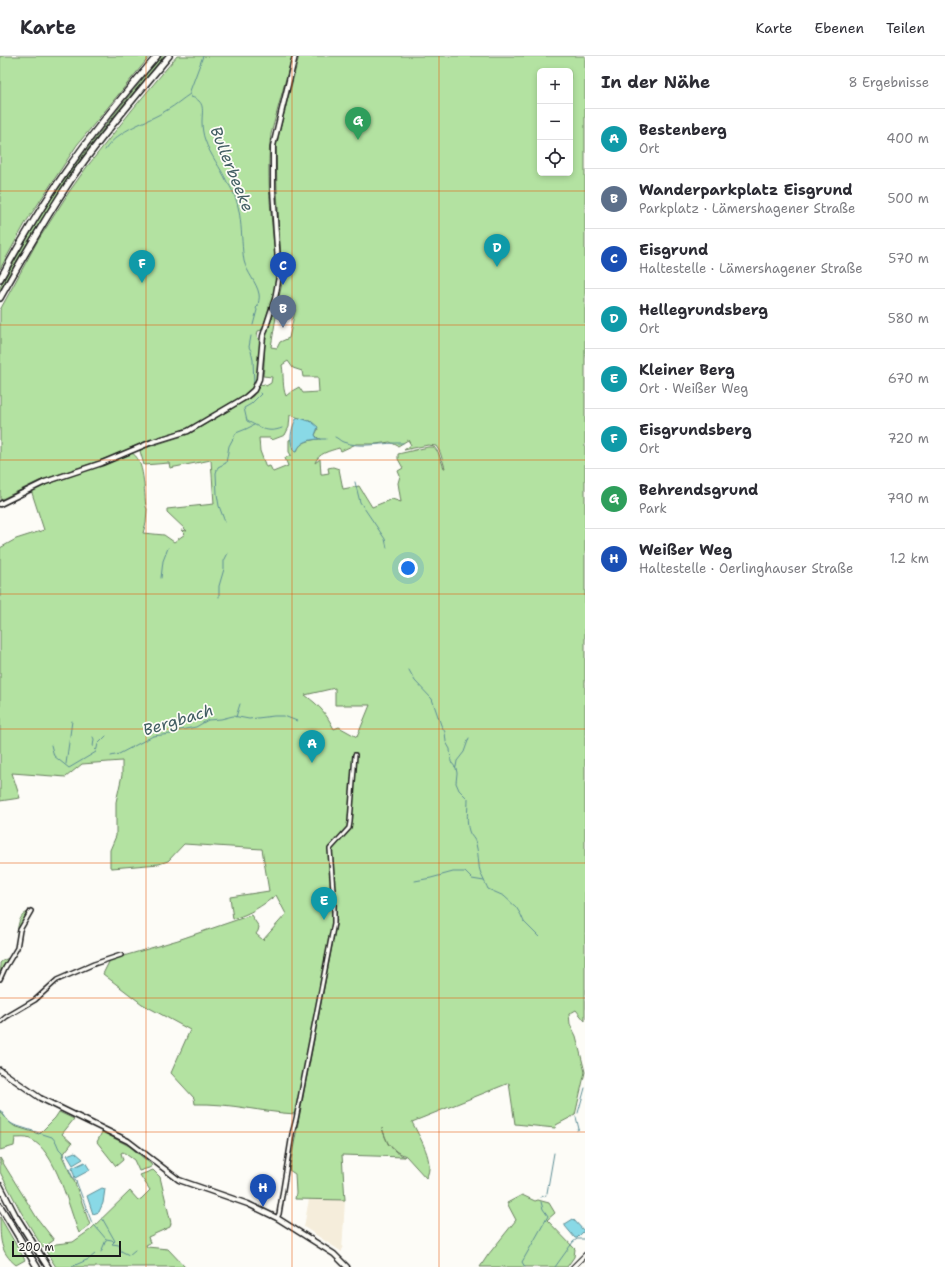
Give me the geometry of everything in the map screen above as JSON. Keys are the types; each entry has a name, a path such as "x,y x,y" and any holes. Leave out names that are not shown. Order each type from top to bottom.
{"highway":[{"path":"0,279 41,209 82,148 157,56"},
{"path":"0,298 41,227 96,145 169,56"},
{"path":"0,1186 19,1221 48,1267"},
{"path":"0,1206 37,1267"}],"main road":[{"path":"0,504 45,482 102,463 152,442 188,431 241,401 254,390 260,379 263,336 279,282 273,184 273,146 295,56"},
{"path":"0,1070 40,1098 128,1141 179,1180 254,1206 277,1218 334,1254 347,1267"}],"street":[{"path":"277,1218 279,1214 292,1134 334,923 330,849 348,828 350,822 355,755"},
{"path":"0,980 5,968 17,948 20,930 32,911"},
{"path":"0,1022 35,1000 57,980 94,964 122,955"},
{"path":"573,1267 585,1255"}],"shaded area":[{"path":"309,1199 345,1200 342,1252 304,1227"}],"green space":[{"path":"0,56 150,56 77,145 26,222 0,269"},
{"path":"162,56 164,56 82,158 39,223 0,291 0,287 52,198 105,126"},
{"path":"177,56 292,56 271,134 269,151 269,186 277,276 275,290 269,310 262,330 258,331 257,336 260,343 257,379 252,388 246,394 188,428 149,440 110,457 39,481 0,500 0,310 37,242 69,192 132,110"},
{"path":"299,56 585,56 585,1021 576,1010 569,1014 570,1024 576,1036 585,1072 575,1115 556,1125 555,1128 515,1124 509,1083 412,1122 428,1157 429,1172 426,1178 406,1156 397,1152 390,1146 400,1155 405,1157 342,1155 345,1200 295,1199 295,1174 289,1170 337,920 333,919 295,1114 233,1106 195,1104 194,1098 171,1073 190,1030 142,1004 103,974 110,960 178,940 251,915 259,927 256,934 263,940 286,914 276,895 256,909 233,919 230,897 269,891 262,849 184,844 168,861 159,864 110,867 110,850 116,836 116,802 122,775 122,761 82,764 66,777 12,773 20,798 0,801 0,548 16,539 44,530 31,490 111,462 131,453 136,456 139,461 143,477 147,509 146,523 143,533 164,535 174,542 185,534 181,530 187,531 167,512 167,509 214,504 211,460 170,468 169,463 144,465 140,451 142,449 189,434 253,396 260,385 265,384 266,386 271,383 272,377 263,376 265,347 266,338 282,283 276,147","holes":["293,305 296,306 289,338 280,342 277,348 271,347 276,317 281,312","288,361 293,368 302,371 303,377 318,377 319,392 303,393 299,387 286,396 282,365","290,415 312,422 318,429 315,435 319,439 300,445 295,452 291,439 289,440 289,452 291,455 285,458 288,466 273,472 270,466 266,467 260,451 259,438 270,438 272,440 285,435 289,427","408,440 411,445 404,450 428,445 436,446 440,452 445,468 438,452 434,447 398,454 398,459 403,468 398,471 400,476 398,483 401,502 392,499 372,507 359,486 343,489 339,469 333,467 328,468 329,473 321,474 320,459 315,463 319,457 328,451 339,448 341,451 356,444 390,442 398,446","335,688 335,705 370,705 357,737 339,727 334,729 322,710 305,695"]},
{"path":"29,912 19,929 17,940 18,928 21,918"},
{"path":"11,957 4,966 0,975 0,963"},
{"path":"0,1111 14,1126 39,1134 59,1112 74,1119 62,1134 72,1143 62,1156 75,1183 90,1225 79,1233 54,1167 39,1145 28,1138 15,1138 14,1146 0,1150"},
{"path":"102,1132 129,1146 152,1166 139,1171 134,1160 123,1152 121,1153 123,1160 116,1166 97,1142"},
{"path":"0,1158 37,1218 54,1240 43,1248 21,1212 0,1172"},
{"path":"153,1170 160,1177 171,1223 170,1227 148,1237 150,1243 146,1245 147,1247 168,1249 185,1267 56,1267 45,1250 56,1244 73,1242 90,1230 130,1191 138,1200 141,1199 150,1190 140,1175"},
{"path":"522,1195 535,1201 538,1200 549,1203 555,1213 547,1220 575,1249 574,1257 567,1267 480,1267 516,1220 507,1203"},
{"path":"0,1217 25,1260 16,1265 7,1255 2,1245"}],"water":[{"path":"300,418 312,422 318,427 315,435 317,438 321,439 310,440 304,443 295,452 291,440 292,431 296,419"},
{"path":"75,1152 83,1159 73,1165 67,1155"},
{"path":"85,1162 90,1170 75,1178 72,1168"},
{"path":"102,1188 105,1189 103,1203 99,1212 93,1214 87,1196"},
{"path":"573,1219 584,1231 577,1238 575,1238 565,1226 565,1224"}],"waterway":[{"path":"105,150 111,142 125,131 159,115 190,94 203,56"},
{"name":"Bullerbeeke","path":"191,96 201,104 202,129 205,140 232,191 239,210 244,261 247,270 258,290 259,296 253,325"},
{"name":"Bullerbeeke","path":"251,336 249,347 253,360 254,385"},
{"name":"Bullerbeeke","path":"260,393 261,394 251,404 244,408 247,421 268,430 277,430 282,428"},
{"name":"Bullerbeeke","path":"225,522 219,506 216,473 218,467 226,463 229,446 236,433 254,425"},
{"name":"Bullerbeeke","path":"335,437 343,442 357,445 403,443"},
{"name":"Bullerbeeke","path":"321,439 326,439"},
{"name":"Bullerbeeke","path":"355,482 360,502 385,539 387,548"},
{"path":"161,578 163,561 168,548"},
{"name":"Bullerbeeke","path":"219,597 219,586 224,569 224,561 228,553"},
{"path":"409,670 415,681 432,699 445,732 446,742 450,749 451,762 456,768 456,783 459,790 468,799 468,827 477,849 479,868 482,877 488,889 504,896 516,907 524,922 539,937"},
{"name":"Bergbach","path":"236,717 240,704"},
{"name":"Bergbach","path":"111,756 119,754 153,736 171,734 180,730 196,727 208,720 233,716 249,719 284,716 297,721"},
{"path":"66,764 72,721"},
{"name":"Bergbach","path":"51,745 54,756 69,768 96,752 98,744 106,736"},
{"path":"93,737 93,747 96,750"},
{"path":"456,767 457,761 464,752 469,738"},
{"path":"415,881 453,872 465,872 472,879 484,881"},
{"path":"29,1002 37,996"},
{"path":"0,1019 27,1003"},
{"path":"578,1113 585,1088"},
{"path":"0,1110 9,1122 14,1125 52,1137 62,1152 72,1176 76,1181 92,1223"},
{"path":"576,1117 579,1129 577,1130"},
{"path":"547,1193 554,1153"},
{"path":"541,1197 546,1195"},
{"path":"525,1267 522,1262 548,1216 543,1209 541,1202"},
{"path":"102,1218 115,1241 114,1242"},
{"path":"95,1226 106,1239 114,1242 112,1244 119,1245 121,1251 129,1255 135,1250"},
{"path":"555,1267 573,1242 577,1239 585,1239"},
{"path":"101,1252 106,1240"},
{"path":"71,1267 89,1259 95,1254"}],"place":[{"name":"Behrendsgrund","path":"358,140"},
{"name":"Hellegrundsberg","path":"497,267"},
{"name":"Eisgrundsberg","path":"142,283"},
{"name":"Eisgrund","path":"283,285"},
{"name":"Wanderparkplatz Eisgrund","path":"283,328"},
{"name":"Bestenberg","path":"312,763"},
{"name":"Kleiner Berg","path":"324,920"},
{"name":"Weißer Weg","path":"263,1207"}]}
